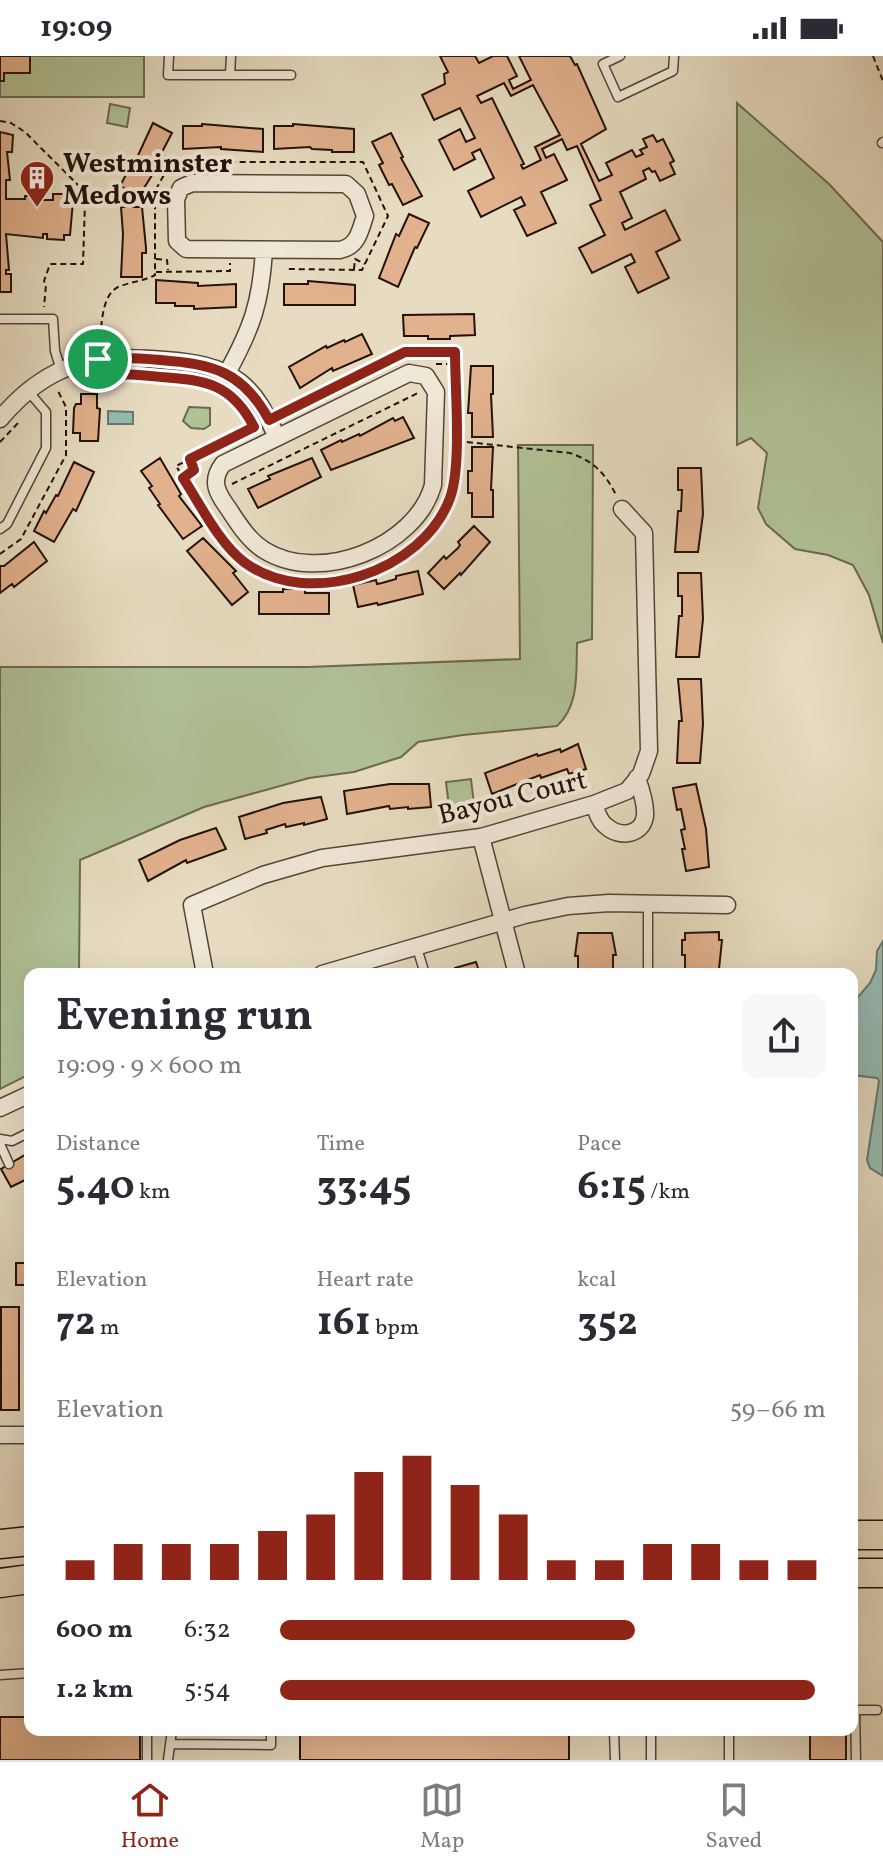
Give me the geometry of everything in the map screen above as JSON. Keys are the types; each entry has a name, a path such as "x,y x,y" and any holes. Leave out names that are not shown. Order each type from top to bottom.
{"highway":[{"path":"858,1535 883,1535"},
{"path":"0,1544 24,1542"},
{"path":"858,1573 883,1573"},
{"path":"0,1583 24,1580"}],"street":[{"path":"192,183 341,183 354,189 365,216 352,245 340,250 264,250 193,250 180,246 176,234 176,199 181,188 192,183"},
{"path":"227,373 257,308 262,289 264,250"},
{"path":"0,419 33,396 61,370 98,359 121,357 183,361 204,364 227,373 248,389 270,441"},
{"path":"409,373 426,376 436,392 435,459 430,496 417,519 387,542 354,557 325,562 291,561 266,551 252,541 217,492 217,472 223,464 270,441 409,373"},
{"path":"594,804 601,822 608,829 622,835 633,833 642,826 645,814 637,778 649,751 644,533 622,509"},
{"name":"Bayou Court","path":"204,968 192,905 263,875 322,858 481,837 594,804 627,791 637,778"},
{"path":"481,837 515,968"},
{"path":"344,968 568,906 727,905"},
{"path":"0,1108 24,1097"},
{"path":"0,1435 24,1435"}],"lane":[{"path":"169,56 168,75 291,75"},
{"path":"230,75 231,56"},
{"path":"620,56 603,64 618,97 673,71 674,56"},
{"path":"0,319 53,319 55,351 61,370"},
{"path":"0,529 7,524 46,448 46,412 33,396"},
{"path":"648,904 648,968"},
{"path":"417,948 423,968"},
{"path":"9,1164 0,1141 12,1141 24,1135"},
{"path":"0,1675 24,1673"},
{"path":"858,1710 877,1710"},
{"path":"147,1736 147,1760"},
{"path":"168,1760 171,1736"},
{"path":"170,1744 271,1745 271,1736"},
{"path":"614,1736 615,1760"},
{"path":"651,1736 651,1760"},
{"path":"729,1736 729,1760"},
{"path":"856,1736 856,1760"}],"path":[{"path":"873,56 883,81"},
{"path":"0,121 11,123 25,132 79,186 85,202 83,264 50,264 44,281 46,301 41,310"},
{"path":"98,359 110,294 117,288 154,276 155,191 171,162 363,162 386,210 387,222 362,270 288,269"},
{"path":"167,168 178,174 179,162"},
{"path":"355,162 356,174 367,170"},
{"path":"386,210 377,216 387,222"},
{"path":"155,259 167,260 167,271"},
{"path":"354,270 355,259 365,264"},
{"path":"155,272 230,271"},
{"path":"405,352 455,352 453,489 437,525 420,542 391,562 368,572 336,580 280,580 246,564 224,541 176,466 261,424 405,352"},
{"path":"127,374 199,380"},
{"path":"211,384 238,402 261,424 270,441"},
{"path":"217,492 421,391 436,392"},
{"path":"0,442 33,396"},
{"path":"455,441 570,453 583,458 596,465 610,482 622,509"},
{"path":"183,478 194,470 190,459"},
{"path":"38,487 47,492"},
{"path":"34,493 43,498"}],"green space":[{"path":"0,56 144,56 144,97 0,97"},
{"path":"737,103 829,184 883,242 883,643 869,595 853,565 828,555 795,549 766,524 758,508 767,453 751,438 737,445"},
{"path":"110,104 130,108 127,127 107,123"},
{"path":"189,407 210,408 210,425 204,429 191,428 183,421"},
{"path":"518,445 593,445 592,639 577,643 573,698 557,726 418,742 401,757 354,772 309,778 204,807 80,860 79,968 24,968 24,1077 0,1089 0,667 307,667 520,659"},
{"path":"471,779 474,804 449,807 446,782"}],"water":[{"path":"108,411 133,412 133,424 108,424"},
{"path":"883,941 883,1176 870,1168 867,1160 879,1081 877,1078 858,1076 858,997 876,970 877,951"}],"building":[{"path":"0,56 30,56 30,73 4,73 4,81 0,81"},
{"path":"440,56 475,56 479,63 493,56 507,56 517,76 509,80 513,89 531,80 519,56 570,56 577,64 606,129 581,144 599,181 612,175 606,163 632,150 636,157 643,154 640,150 647,147 643,139 653,135 657,142 663,139 674,161 670,163 675,174 660,181 655,171 649,168 643,171 646,179 620,192 632,218 622,223 625,230 665,210 680,240 656,252 669,278 638,293 625,267 635,262 631,254 592,273 579,248 605,235 590,205 601,200 577,146 567,150 562,139 542,149 546,158 554,154 567,180 541,192 556,223 527,236 514,210 525,205 521,197 481,217 468,191 494,178 480,149 472,153 475,159 454,170 439,140 460,129 466,142 475,138 460,108 434,120 422,95 445,84 444,74 448,72","holes":["504,83 511,96 533,85 560,135 535,147 541,160 523,169 521,165 524,164 492,98 481,103 477,96"]},
{"path":"153,123 172,133 161,154 164,156 139,196 120,186"},
{"path":"202,124 263,129 263,152 221,147 183,149 183,126"},
{"path":"293,124 354,129 354,152 332,152 310,147 274,149 274,126"},
{"name":"Westminster Medows","path":"0,132 13,135 12,152 7,152 10,180 6,180 6,199 43,196 43,200 53,200 53,194 70,194 70,201 73,201 70,235 64,235 64,240 47,239 47,234 43,234 43,238 6,234 9,270 6,274 11,274 11,292 0,292"},
{"path":"391,133 422,196 403,205 379,165 383,163 372,142"},
{"path":"121,207 142,207 146,253 142,253 142,277 121,277"},
{"path":"409,214 429,223 398,287 379,278 396,234 399,236"},
{"path":"156,280 198,283 198,286 236,284 236,307 194,309 194,306 175,306 175,303 156,303"},
{"path":"308,281 355,285 355,305 284,305 284,284 308,284"},
{"path":"474,314 475,335 450,336 450,339 404,336 403,315"},
{"path":"362,334 372,354 333,371 332,368 300,388 289,367 326,346"},
{"path":"471,366 493,366 493,437 472,437 472,413 468,413"},
{"path":"81,394 97,394 97,408 100,409 98,441 80,441 80,433 73,433 74,408 76,404 81,404"},
{"path":"403,417 414,438 331,470 321,450 341,440 360,436 393,418 395,421"},
{"path":"472,447 493,447 493,517 472,517 468,471 472,471"},
{"path":"160,458 181,494 179,496 202,526 183,539 158,505 149,488 152,486 141,471"},
{"path":"312,458 321,477 258,508 248,489 270,479 268,476"},
{"path":"74,462 94,472 76,511 73,509 54,542 34,531 44,511 46,513 58,496"},
{"path":"678,468 701,468 703,514 698,552 675,552 682,490 678,490"},
{"path":"474,526 490,542 444,589 428,573 444,556 446,559 458,548 458,542"},
{"path":"203,538 236,571 233,573 248,592 232,605 187,551"},
{"path":"34,542 47,561 14,587 12,584 0,593 0,566"},
{"path":"418,571 423,594 358,607 353,585 376,580 377,584 382,583"},
{"path":"678,573 701,573 703,619 699,657 676,657 679,616 682,616"},
{"path":"283,589 329,593 329,614 259,614 259,592 283,592"},
{"path":"678,679 701,679 703,724 700,763 677,763 679,721 682,721"},
{"path":"578,744 586,769 569,774 567,769 541,778 540,775 492,794 485,773 537,754 560,749 561,752"},
{"path":"390,784 429,784 431,807 390,809 389,806 347,814 344,791"},
{"path":"696,784 706,829 709,867 686,871 681,830 685,829 673,788"},
{"path":"321,797 327,819 304,825 286,827 285,824 245,839 239,817 283,803"},
{"path":"216,828 226,849 187,863 186,860 148,881 139,860 180,840"},
{"path":"719,932 719,940 722,940 719,968 685,968 682,940 685,940 685,933"},
{"path":"578,933 612,933 616,955 613,955 613,968 578,968 578,956 575,956"},
{"path":"476,962 478,968 455,968"},
{"path":"24,1156 24,1180 11,1187 1,1169"},
{"path":"16,1263 24,1263 24,1285 16,1285"},
{"path":"1,1307 19,1307 19,1410 1,1410"},
{"path":"0,1717 24,1717 24,1736 140,1736 140,1760 0,1760"},
{"path":"300,1736 569,1736 569,1760 300,1760"},
{"path":"810,1736 846,1736 846,1760 810,1760"}],"place":[{"name":"Westminster Medows","path":"37,209"}],"route":[{"path":"405,352 455,352 456,470 445,511 437,525 420,542 397,559 368,572 324,582 287,581 266,575 241,560 229,547 183,478 194,472 190,459 254,427 247,413 230,395 199,380 127,374 98,376 98,359 121,357 204,364 239,381 256,398 269,420 405,352"}]}
